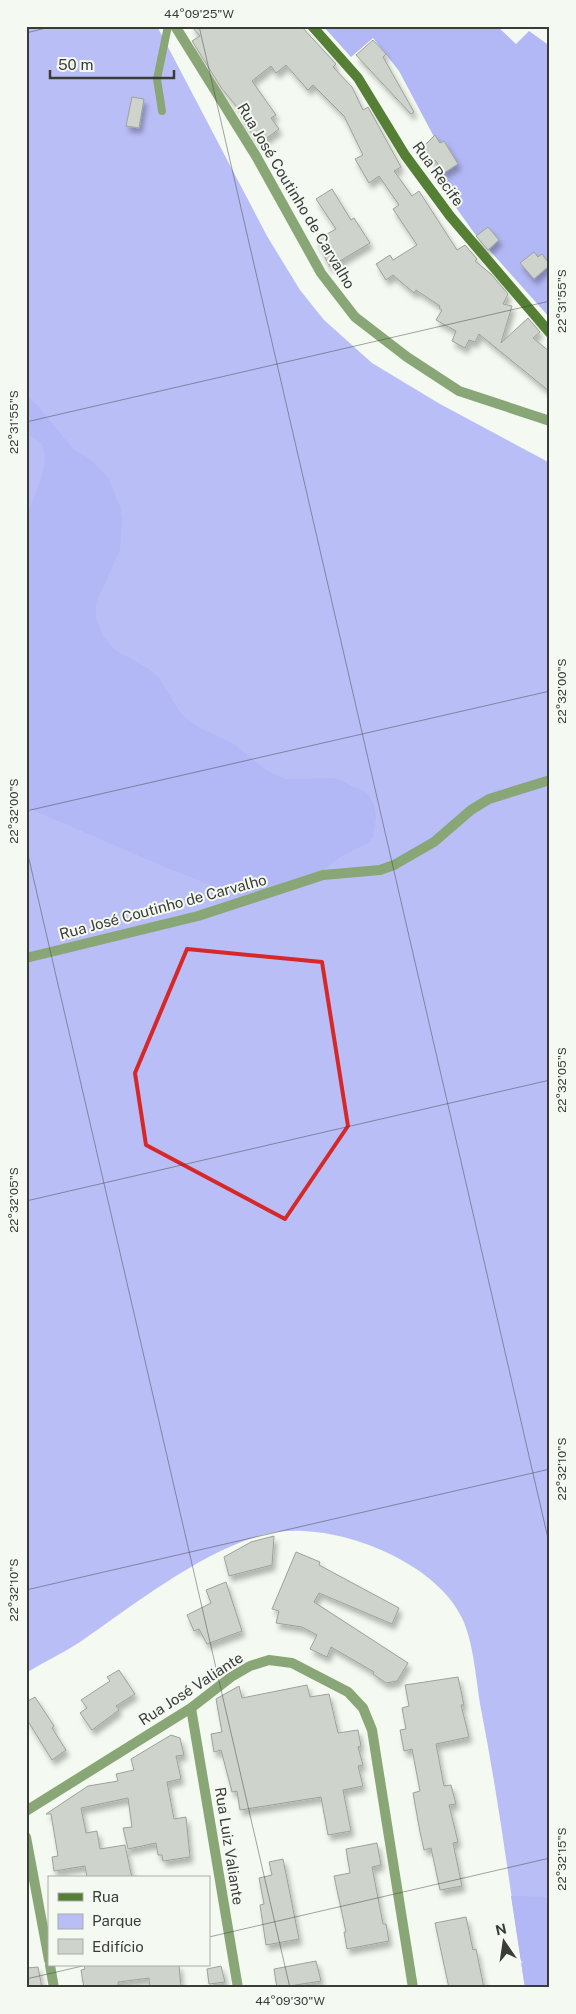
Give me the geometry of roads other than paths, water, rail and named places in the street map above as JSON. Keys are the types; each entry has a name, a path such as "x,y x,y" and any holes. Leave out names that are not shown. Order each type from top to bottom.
{"street":[{"name":"Rua José Coutinho de Carvalho","path":"175,26 256,156 321,272 355,317 407,357 459,391 550,421"},
{"name":"Rua Recife","path":"312,26 358,78 405,155 450,216 550,333"},
{"name":"Rua José Coutinho de Carvalho","path":"26,958 187,920 272,894 323,875 380,870 394,865 434,842 471,810 489,799 550,780"},
{"name":"Rua José Valiante","path":"26,1810 191,1708 231,1677 250,1666 269,1660 292,1664 325,1679 348,1692 363,1708 372,1730 413,1988"},
{"name":"Rua Luiz Valiante","path":"191,1708 238,1988"},
{"path":"26,1837 48,1955"},
{"path":"50,1966 54,1988"}],"lane":[{"path":"162,111 157,79 168,26"}]}
